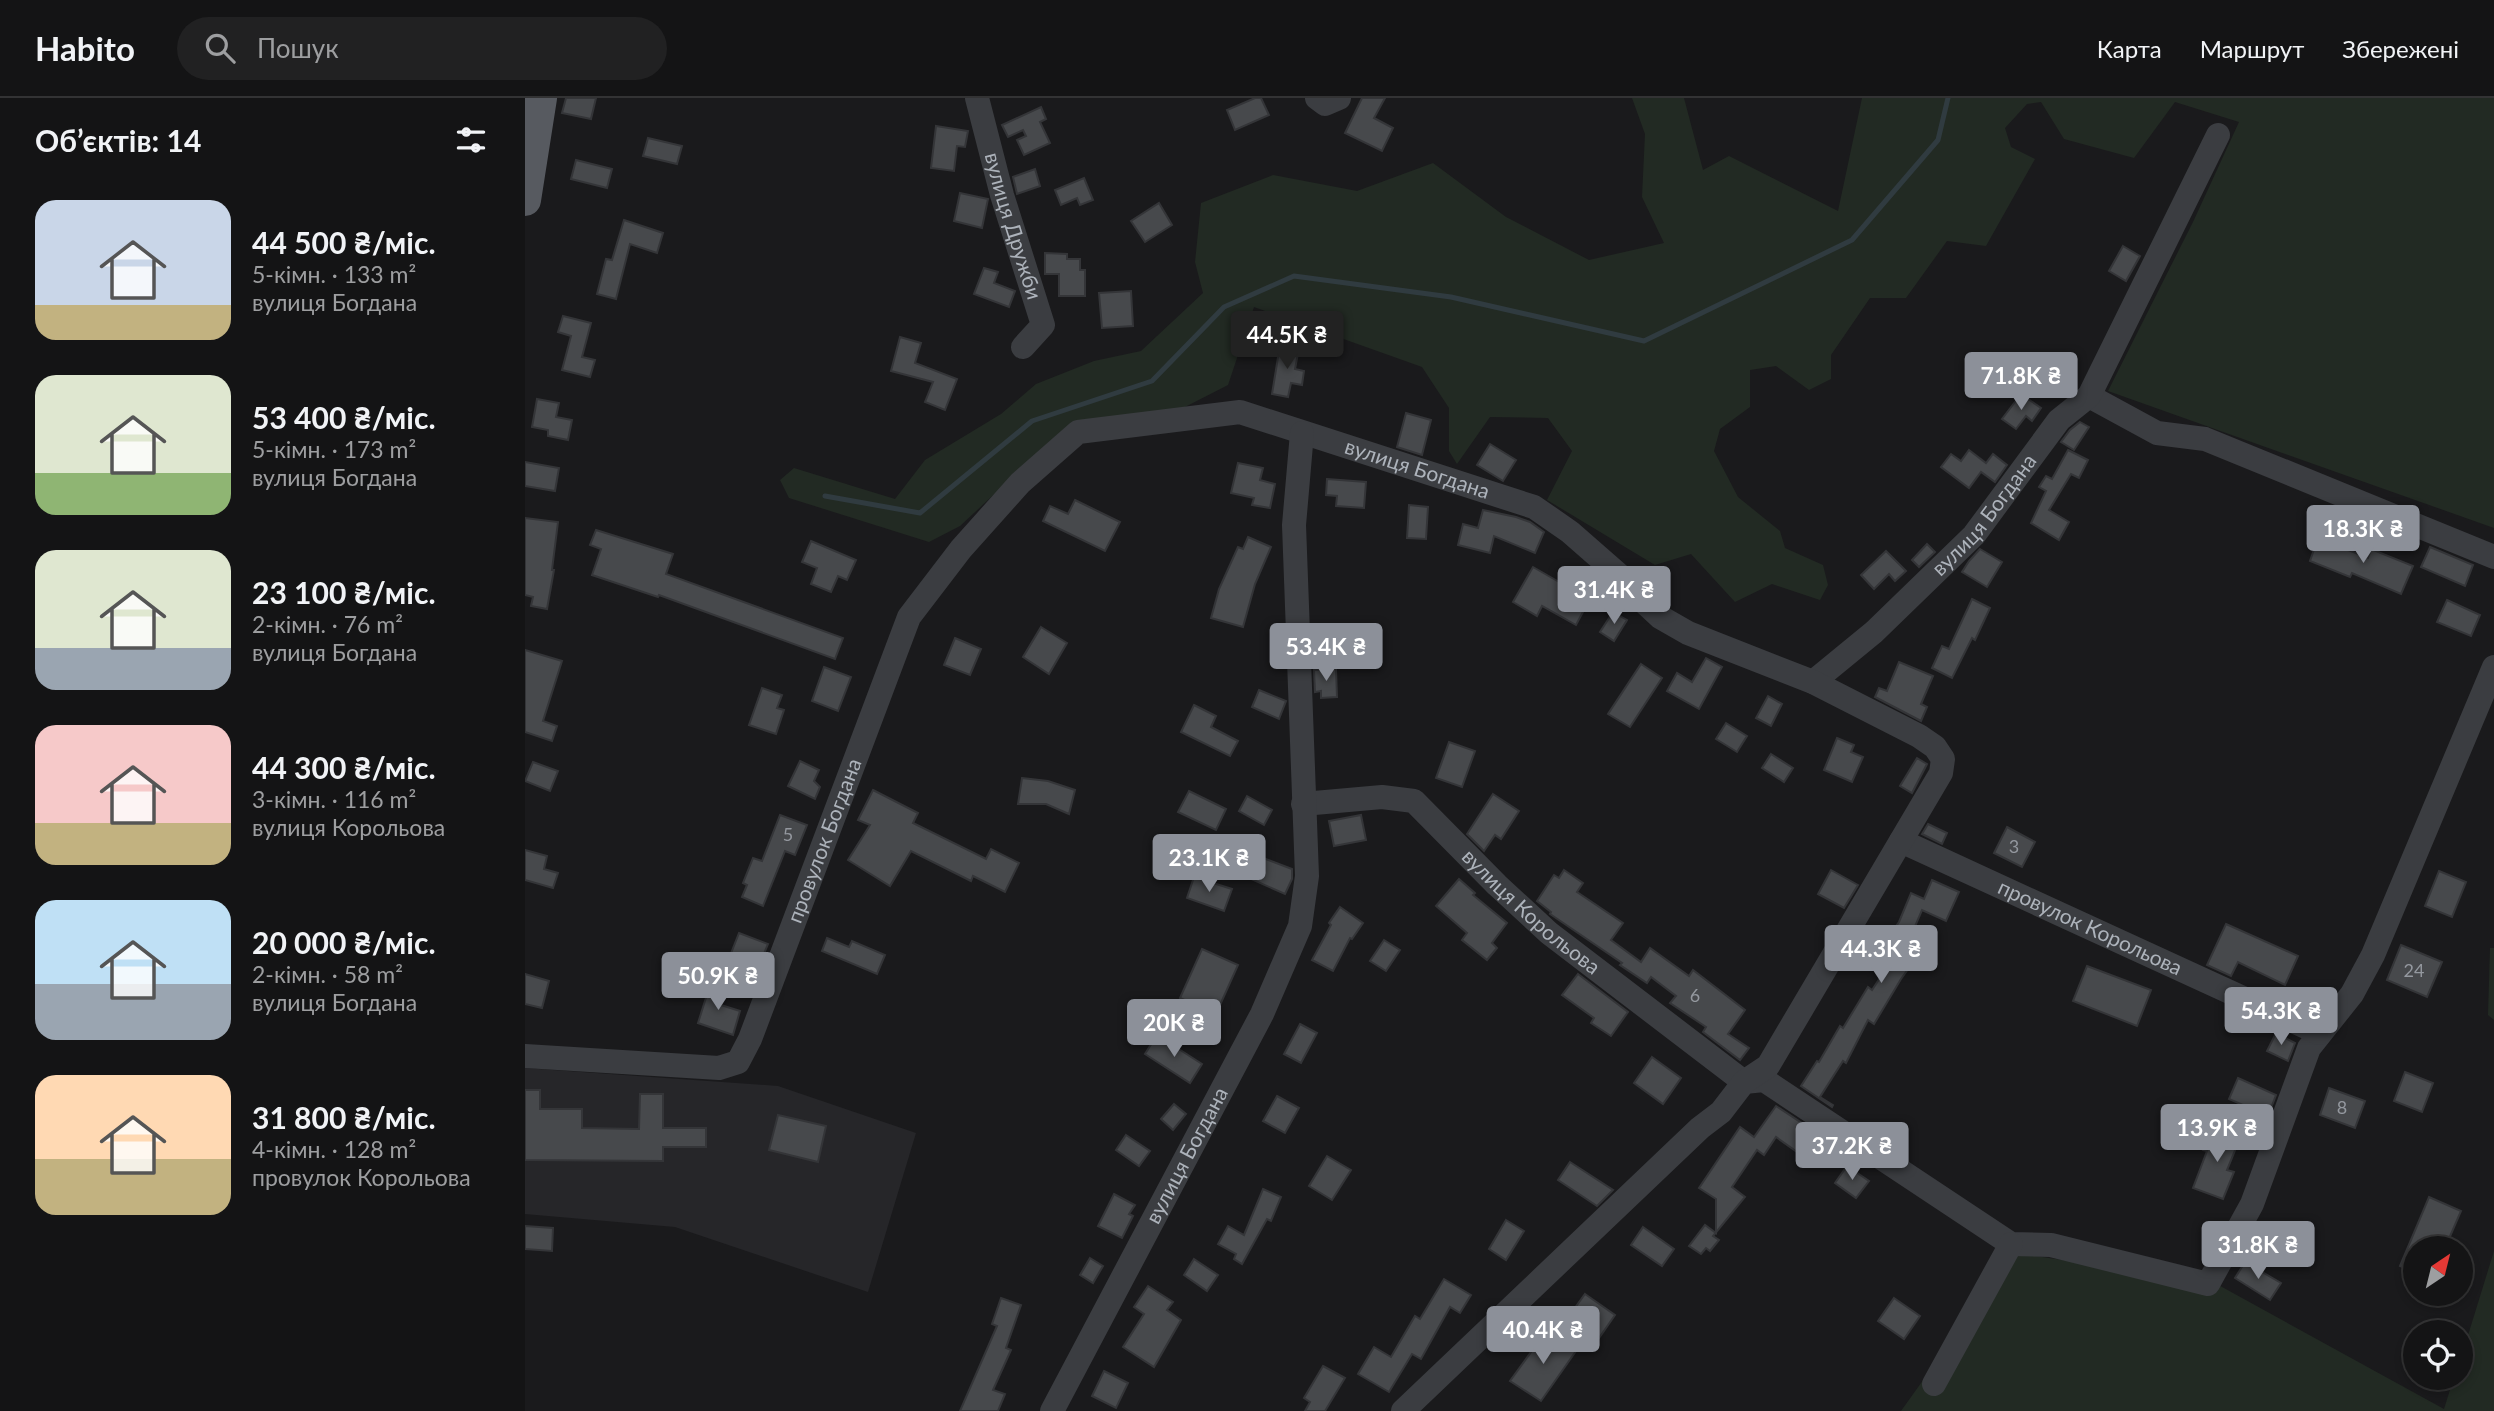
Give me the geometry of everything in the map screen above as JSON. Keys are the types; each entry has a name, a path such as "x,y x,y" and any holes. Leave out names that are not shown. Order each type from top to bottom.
{"main road":[{"path":"525,200 541,98"}],"street":[{"name":"вулиця Дружби","path":"977,98 1002,195 1043,326 1023,347"},
{"path":"1317,98 1325,104 1339,98"},
{"name":"вулиця Богдана","path":"1813,682 1874,632 1974,535 2059,420 2089,396 2218,135"},
{"path":"2089,396 2157,433 2205,439 2494,557"},
{"name":"вулиця Богдана","path":"909,617 961,549 1020,482 1078,432 1240,412 1534,507 1570,532 1634,587 1660,618 1688,633 1813,682 1935,747 1943,759 1941,773 1901,841"},
{"name":"вулиця Богдана","path":"1052,1411 1257,1025 1300,926 1307,876 1294,525 1302,433"},
{"name":"провулок Богдана","path":"525,1056 719,1068 738,1062 755,1027 909,617"},
{"path":"1744,1082 1764,1080 2011,1244 2051,1245 2208,1284 2252,1204 2309,1048 2352,994 2373,955 2494,667"},
{"name":"вулиця Корольова","path":"1303,804 1382,797 1414,801 1549,933 1744,1082"},
{"path":"1403,1411 1700,1128 1721,1112 1744,1082 1768,1066 1901,841"},
{"name":"провулок Корольова","path":"1901,841 2319,1033"},
{"path":"1934,1384 2011,1244"}],"shaded area":[{"path":"1632,98 1684,98 1703,170 1729,156 1838,211 1862,98 2494,98 2494,528 2108,391 2193,222 2239,122 2175,102 2134,158 2064,139 2041,102 2027,104 2005,128 2011,147 2035,159 1986,246 1947,241 1906,298 1870,298 1831,355 1831,379 1809,390 1776,366 1750,370 1750,407 1720,429 1714,451 1738,497 1780,531 1785,548 1823,565 1828,585 1820,600 1772,584 1735,602 1691,554 1655,565 1547,500 1572,451 1548,418 1490,417 1457,464 1449,451 1449,408 1422,367 1254,307 1228,385 1183,408 1063,430 960,526 929,542 789,498 780,480 794,468 895,499 925,460 1001,414 1036,384 1094,361 1141,351 1203,293 1195,262 1201,203 1273,175 1357,191 1433,163 1506,217 1589,260 1664,243 1642,197 1645,134"},
{"path":"2490,948 2494,948 2494,1020 2488,1015"},
{"path":"525,1068 778,1086 916,1133 868,1292 675,1227 525,1214"},
{"path":"2494,1251 2494,1411 1901,1411 2014,1253 2213,1282 2403,1386 2403,1390 2409,1390 2444,1409 2450,1390 2473,1390 2473,1320"}],"building":[{"path":"566,98 596,98 591,119 562,113"},
{"path":"1261,98 1269,115 1235,130 1227,110"},
{"path":"1362,98 1385,98 1374,118 1393,128 1382,151 1345,133"},
{"path":"1041,107 1046,119 1040,122 1050,143 1024,155 1017,140 1026,136 1023,130 1008,137 1002,125"},
{"path":"936,126 968,131 965,147 957,146 954,171 931,168"},
{"path":"648,138 682,146 677,164 643,156"},
{"path":"576,160 612,169 607,188 571,179"},
{"path":"1035,169 1040,186 1017,194 1013,177"},
{"path":"1084,178 1093,200 1080,205 1077,198 1061,205 1055,190"},
{"path":"960,193 988,199 982,228 954,221"},
{"path":"1159,203 1172,225 1145,242 1131,221"},
{"path":"624,220 663,233 657,253 630,244 616,299 597,294 606,259 612,260"},
{"path":"2123,246 2140,256 2126,281 2109,271"},
{"path":"1045,253 1067,254 1067,259 1080,259 1080,270 1085,270 1085,296 1059,296 1059,274 1045,274"},
{"path":"984,268 998,272 994,283 1015,291 1009,307 974,294"},
{"path":"1131,291 1133,326 1102,328 1099,293"},
{"path":"563,316 591,323 582,357 595,360 590,377 562,370 571,336 558,332"},
{"path":"900,337 921,343 915,363 957,379 945,410 925,402 933,382 891,371"},
{"path":"1280,345 1299,348 1295,369 1304,371 1302,385 1291,383 1288,397 1272,394"},
{"path":"2021,394 2041,408 2032,421 2026,416 2016,429 2002,419"},
{"path":"537,399 559,403 556,417 572,420 568,440 548,436 548,430 532,427"},
{"path":"1406,413 1431,420 1422,455 1397,447"},
{"path":"2080,422 2089,427 2074,450 2061,442"},
{"path":"1490,444 1516,460 1503,481 1477,465"},
{"path":"1969,450 1986,463 1993,454 2007,465 1995,482 1981,472 1969,488 1941,467 1951,454 1961,461"},
{"path":"2068,450 2088,460 2079,478 2071,474 2049,510 2069,522 2059,540 2031,523 2046,491 2039,487 2046,476 2052,479"},
{"path":"525,462 559,468 555,491 525,486"},
{"path":"1238,463 1263,468 1260,480 1275,484 1270,508 1252,505 1254,498 1231,493"},
{"path":"1327,479 1366,482 1364,508 1336,506 1337,496 1326,495"},
{"path":"1075,500 1120,522 1105,551 1043,521 1050,506 1068,514"},
{"path":"1409,505 1428,507 1426,539 1407,538"},
{"path":"1483,510 1530,522 1544,532 1535,553 1494,536 1490,553 1458,545 1463,524 1478,528"},
{"path":"525,518 558,522 547,609 531,606 533,597 525,595"},
{"path":"596,530 673,554 666,574 843,638 835,659 659,595 658,597 592,575 601,549 590,545"},
{"path":"1248,537 1271,547 1255,584 1243,627 1211,618 1219,589 1238,547 1243,549"},
{"path":"2318,538 2368,558 2371,549 2413,566 2401,594 2352,573 2350,577 2310,561"},
{"path":"811,541 856,560 847,580 838,576 831,592 811,584 817,568 802,562"},
{"path":"1927,544 1935,552 1919,567 1912,560"},
{"path":"2430,547 2473,565 2465,586 2421,567"},
{"path":"1980,549 2002,562 1987,587 1962,572"},
{"path":"1886,551 1906,571 1895,581 1889,574 1874,589 1861,575"},
{"path":"1533,567 1580,594 1574,604 1584,610 1576,625 1542,606 1537,616 1513,602"},
{"path":"1972,599 1990,608 1952,678 1932,668 1942,646 1949,649"},
{"path":"2447,600 2480,615 2471,636 2437,622"},
{"path":"1613,612 1627,620 1614,641 1600,632"},
{"path":"1041,627 1067,643 1049,674 1023,657"},
{"path":"955,638 981,649 970,675 944,665"},
{"path":"525,650 562,661 543,721 557,726 552,741 525,732"},
{"path":"1706,658 1722,667 1699,709 1667,691 1677,673 1692,682"},
{"path":"1899,662 1933,676 1921,704 1927,707 1921,721 1875,697 1879,688 1887,691"},
{"path":"1641,664 1662,678 1630,727 1608,714"},
{"path":"824,667 851,677 838,711 812,701"},
{"path":"1336,669 1337,697 1321,698 1321,691 1315,692 1314,670"},
{"path":"762,688 782,695 777,708 784,710 776,734 749,725"},
{"path":"1259,690 1286,701 1279,719 1252,707"},
{"path":"1768,696 1782,704 1771,726 1756,718"},
{"path":"1194,705 1216,716 1211,727 1238,741 1230,756 1181,732"},
{"path":"1726,723 1747,736 1737,752 1716,739"},
{"path":"1837,738 1854,745 1851,752 1863,757 1852,782 1824,770"},
{"path":"1449,742 1475,751 1462,787 1436,778"},
{"path":"1771,754 1793,768 1784,782 1762,768"},
{"path":"1917,758 1927,764 1912,793 1900,786"},
{"path":"800,761 819,770 814,781 820,787 815,799 788,786"},
{"path":"533,762 558,771 550,791 525,781"},
{"path":"1022,778 1048,781 1075,790 1069,814 1046,804 1018,804"},
{"path":"873,790 918,813 913,823 986,859 991,849 1019,863 1005,892 973,876 971,881 911,851 890,886 848,860 870,825 858,820"},
{"path":"1189,791 1226,809 1216,830 1178,812"},
{"path":"1493,794 1519,811 1501,839 1495,835 1484,851 1467,834"},
{"path":"1247,796 1272,810 1264,825 1239,811"},
{"path":"780,815 807,825 795,855 785,851 763,906 742,897 747,885 743,883 753,858 762,861"},
{"path":"1361,815 1366,840 1334,846 1329,821"},
{"path":"1928,824 1947,833 1942,844 1922,834"},
{"path":"2007,827 2035,842 2022,867 1994,853"},
{"path":"525,850 547,856 544,869 558,873 553,888 525,880"},
{"path":"1258,856 1292,869 1292,879 1285,894 1249,878"},
{"path":"1564,870 1583,883 1577,892 1623,923 1611,940 1641,962 1650,948 1689,976 1693,970 1745,1010 1728,1034 1749,1048 1740,1060 1703,1032 1706,1027 1670,1003 1676,996 1651,977 1647,983 1620,965 1622,963 1550,914 1551,912 1537,901 1554,875 1559,878"},
{"path":"1831,870 1858,885 1844,908 1818,894"},
{"path":"2439,871 2466,882 2452,917 2425,906"},
{"path":"1194,877 1232,889 1224,911 1187,898"},
{"path":"1459,879 1475,893 1473,895 1507,923 1492,943 1497,948 1487,960 1462,940 1467,933 1436,906"},
{"path":"1932,880 1959,892 1946,921 1922,910 1910,938 1924,947 1874,1024 1868,1020 1846,1063 1843,1061 1820,1097 1833,1105 1832,1107 1801,1086 1840,1026 1843,1028 1868,987 1872,990 1899,949 1886,940 1899,922 1911,893 1924,899"},
{"path":"1340,907 1363,923 1352,939 1350,938 1333,971 1312,960 1331,925 1329,923"},
{"path":"2226,924 2298,956 2285,985 2238,962 2231,976 2207,965"},
{"path":"739,933 768,944 756,973 728,961"},
{"path":"827,938 849,947 852,941 885,955 877,974 822,951"},
{"path":"1384,940 1400,950 1386,971 1370,961"},
{"path":"2401,945 2442,962 2427,997 2387,980"},
{"path":"1202,949 1238,965 1216,1014 1180,998"},
{"path":"2087,966 2151,990 2137,1026 2073,1001"},
{"path":"525,974 549,981 542,1008 525,1004"},
{"path":"1578,974 1628,1012 1611,1036 1591,1023 1594,1018 1562,995"},
{"path":"710,985 725,990 721,1005 740,1011 733,1035 698,1023"},
{"path":"1300,1024 1317,1033 1301,1063 1284,1054"},
{"path":"2276,1033 2295,1043 2288,1061 2267,1051"},
{"path":"1157,1035 1202,1064 1190,1083 1145,1054"},
{"path":"1652,1057 1681,1078 1663,1104 1634,1083"},
{"path":"2405,1072 2433,1083 2422,1112 2394,1101"},
{"path":"2238,1078 2276,1095 2268,1116 2229,1099"},
{"path":"2329,1088 2365,1101 2355,1128 2320,1115"},
{"path":"525,1090 540,1090 540,1109 582,1109 582,1128 639,1129 640,1094 663,1094 663,1128 706,1128 706,1147 663,1147 663,1161 525,1160"},
{"path":"1277,1096 1299,1108 1285,1133 1263,1121"},
{"path":"1174,1104 1186,1114 1173,1130 1161,1119"},
{"path":"1776,1106 1823,1137 1807,1159 1776,1137 1764,1155 1757,1150 1732,1187 1745,1197 1716,1232 1716,1199 1699,1188 1740,1127 1754,1137"},
{"path":"778,1115 826,1126 818,1162 769,1150"},
{"path":"2212,1127 2240,1138 2227,1170 2234,1172 2223,1199 2193,1188 2207,1151 2203,1150"},
{"path":"1126,1135 1150,1151 1139,1166 1116,1150"},
{"path":"1327,1156 1351,1170 1332,1200 1309,1186"},
{"path":"1570,1162 1613,1190 1597,1206 1558,1180"},
{"path":"1847,1166 1869,1181 1856,1198 1835,1183"},
{"path":"1263,1189 1281,1197 1271,1221 1267,1219 1242,1264 1234,1259 1236,1254 1218,1244 1228,1226 1244,1235"},
{"path":"1114,1194 1135,1205 1129,1214 1133,1216 1122,1238 1098,1226"},
{"path":"2429,1197 2461,1211 2450,1236 2413,1236"},
{"path":"1506,1220 1524,1231 1506,1260 1489,1249"},
{"path":"1705,1225 1716,1233 1713,1236 1719,1240 1710,1251 1706,1248 1701,1254 1689,1246"},
{"path":"525,1226 553,1228 552,1251 525,1249"},
{"path":"1643,1227 1674,1249 1662,1266 1631,1245"},
{"path":"1090,1258 1103,1266 1093,1283 1080,1275"},
{"path":"1194,1259 1218,1275 1207,1291 1184,1275"},
{"path":"2245,1262 2281,1283 2270,1300 2235,1278"},
{"path":"1444,1279 1471,1295 1460,1313 1450,1307 1421,1359 1412,1354 1389,1392 1358,1374 1374,1347 1391,1357 1415,1316 1420,1319"},
{"path":"1148,1286 1173,1302 1167,1310 1181,1320 1154,1367 1123,1347 1144,1314 1134,1307"},
{"path":"1585,1294 1615,1315 1599,1338 1580,1325 1584,1320 1572,1312"},
{"path":"1001,1298 1021,1305 1006,1348 1011,1350 993,1390 1005,1394 998,1411 960,1411 997,1326 992,1324"},
{"path":"1894,1298 1920,1316 1904,1339 1878,1321"},
{"path":"1547,1330 1576,1351 1541,1401 1510,1381"},
{"path":"1323,1366 1345,1378 1325,1411 1305,1411 1310,1402 1304,1398"},
{"path":"1104,1371 1128,1383 1116,1408 1092,1396"}],"waterway":[{"path":"825,496 920,513 1032,421 1152,381 1224,307 1294,276 1451,297 1644,341 1852,240 1938,140 1948,98"}]}
